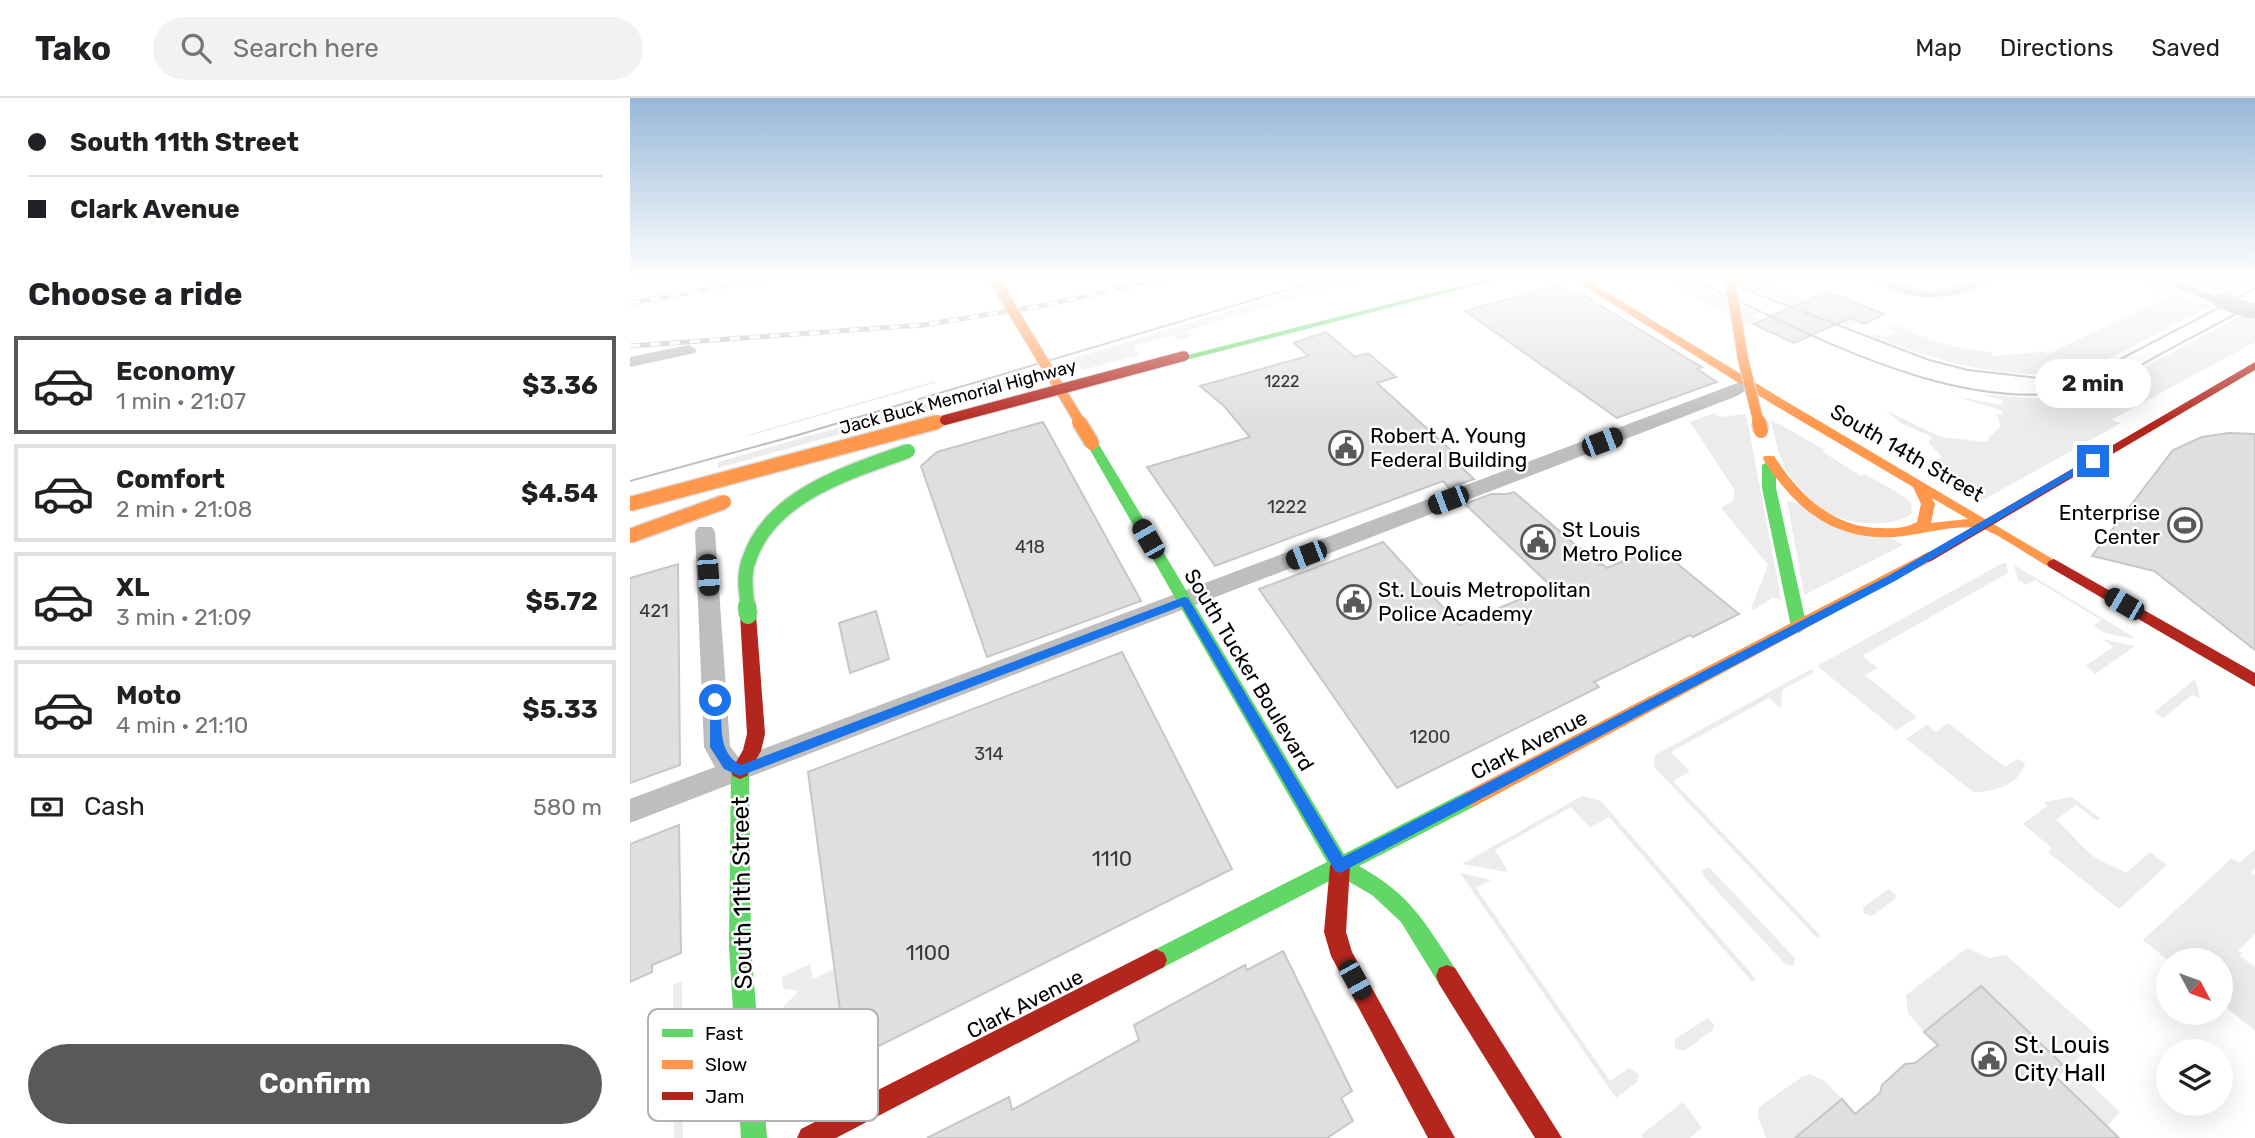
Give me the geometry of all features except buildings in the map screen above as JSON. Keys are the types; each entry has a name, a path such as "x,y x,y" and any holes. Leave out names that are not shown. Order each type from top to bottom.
{"main road":[{"name":"South Tucker Boulevard","path":"1022,327 1340,866"},
{"name":"Jack Buck Memorial Highway","path":"630,506 1300,327"},
{"name":"Jack Buck Memorial Highway","path":"630,506 848,445 1310,327"},
{"name":"South 14th Street","path":"1655,327 2255,681"},
{"path":"1738,327 1743,359 1769,459 1769,488 1799,627"},
{"path":"972,430 1096,390 1184,356"},
{"name":"Clark Avenue","path":"878,1103 1799,627 1987,524 2255,365"},
{"path":"807,474 1030,407 1112,377"},
{"path":"740,771 751,751 756,734 746,577 749,558 756,542 782,513 831,481 925,445"},
{"path":"1769,459 1796,498 1831,521 1871,533 1901,533 1952,521 1987,524"},
{"path":"1915,529 1924,524 1928,512 1928,504 1918,483"},
{"path":"630,536 743,496"},
{"name":"South 11th Street","path":"740,771 740,947 745,1009"},
{"path":"1442,1138 1342,956 1335,932 1340,866 1379,888 1408,915 1549,1138"},
{"name":"Clark Avenue","path":"810,1138 843,1121"}],"street":[{"path":"630,362 689,349"},
{"path":"630,811 1748,384"},
{"name":"South 11th Street","path":"705,532 717,747 729,765 740,771"}],"shaded area":[{"path":"1178,327 1201,327 1187,331 1191,336 1178,341 1173,335 1133,346 1140,355 1082,370 1074,358"},
{"path":"1886,327 1899,327 1965,349 1991,352 1993,356 2041,352 2048,354 2106,327 2171,327 2102,362 2044,374 1985,370 1927,355 1871,336 1876,333 1888,337 1897,332"},
{"path":"2221,327 2255,327 2255,342 2111,420 2121,423 1985,499 1960,491 1940,472 1929,459 1943,458 1928,442 1932,437 1901,423 1885,410 1941,437 1985,442 1990,440 1988,438 2000,427 1995,414 2002,415 2003,411 1954,396 2002,405 2003,400 1978,394 2045,399 2095,393"},
{"path":"1018,376 1022,384 718,468 718,462"},
{"path":"934,381 936,383 741,438 751,434"},
{"path":"1714,413 1720,417 1746,414 1781,599 1772,598 1754,610 1751,608 1768,565 1721,508 1734,500 1734,489 1690,422"},
{"path":"1770,419 1825,450 1823,452 1861,476 1864,474 1892,489 1911,502 1912,513 1893,522 1869,523 1833,516 1825,511 1804,492 1787,471"},
{"path":"1787,500 1895,540 1903,545 1804,595"},
{"path":"2006,563 2008,573 1862,656 1878,668 1865,675 1917,717 1896,730 1817,666"},
{"path":"2014,565 2133,639 2105,633 2093,626 2101,620 2035,580 2026,585 2018,580"},
{"path":"2102,639 2135,646 2095,674 2086,665 2113,647"},
{"path":"1811,669 1815,672 1782,690 1781,708 1769,698 1671,752 1690,771 1673,781 1820,935 1817,938 1654,767 1655,755"},
{"path":"2194,680 2200,698 2192,695 2163,718 2154,712"},
{"path":"1948,723 2005,767 2017,759 2025,762 2018,776 1997,789 1973,792 1906,739 1927,725 1936,732"},
{"path":"1582,796 1601,801 1756,979 1752,982 1609,817 1590,828 1571,807 1495,850 1508,871 1462,864"},
{"path":"2072,797 2101,819 2096,820 2076,805 2056,820 2094,857 2126,873 2150,852 2167,865 2119,909 2048,852 2052,848 2023,824 2047,806 2044,802"},
{"path":"2255,849 2255,868 2251,872 2255,875 2255,934 2238,951 2242,953 2240,956 2255,967 2255,1031 2233,1013 2233,948 2156,948 2156,950 2143,940 2232,858 2239,863"},
{"path":"1709,867 1795,958 1794,966 1786,965 1704,877 1702,871"},
{"path":"1460,873 1491,880 1476,888 1610,1081 1629,1068 1639,1074 1637,1082 1616,1098"},
{"path":"1889,889 1896,895 1895,899 1872,916 1864,914 1863,907"},
{"path":"1967,948 1989,958 2006,955 2100,1038 2057,1078 2052,1073 2061,1063 1981,986 1924,1032 1908,1013 1906,995"},
{"path":"810,964 813,979 834,969 840,1009 784,1009 784,1006 799,991 783,989 782,977"},
{"path":"682,981 682,1009 673,1009 673,985"},
{"path":"1708,1018 1714,1025 1713,1030 1684,1051 1675,1048 1675,1039"},
{"path":"1810,1074 1826,1082 1842,1099 1795,1138 1766,1138 1758,1117 1759,1107"},
{"path":"2080,1074 2120,1112 2107,1126 2067,1087"},
{"path":"1683,1102 1702,1128 1690,1138 1643,1138 1641,1135"},
{"path":"674,1121 683,1121 683,1138 674,1138"}],"tram line":[{"path":"630,481 798,435 1163,327"},
{"path":"1792,327 1886,366 1939,382 1992,392 2044,395 2103,384 2213,327"},
{"path":"1842,327 1929,360 1968,370 2039,378 2078,374 2109,365 2183,327"}],"railway":[{"path":"630,346 902,327"}],"traffic: fast":[{"path":"1147,367 1308,327"},
{"path":"1092,443 1340,866 1379,888 1408,915 1447,976"},
{"path":"748,615 748,561 758,539 773,520 815,490 863,467 908,451"},
{"path":"1769,465 1769,488 1799,627"},
{"path":"740,771 740,947 745,1009"},
{"path":"1156,960 1472,798"},
{"path":"753,1121 754,1138"}],"traffic: slow":[{"path":"1022,327 1092,443"},
{"path":"1655,327 2054,564"},
{"path":"1738,327 1761,431"},
{"path":"630,504 945,420"},
{"path":"1769,459 1791,490 1805,503 1835,523 1852,529 1891,533 1962,524 1987,524"},
{"path":"1915,529 1924,524 1928,504 1918,483"},
{"path":"630,536 724,502"},
{"path":"1472,798 1928,557"}],"traffic: jam":[{"path":"945,420 1184,356"},
{"path":"1928,557 2255,365"},
{"path":"2054,564 2255,681"},
{"path":"740,771 752,751 756,734 748,615"},
{"path":"1340,866 1335,932 1342,956 1442,1138"},
{"path":"878,1103 1156,960"},
{"path":"1447,976 1549,1138"},
{"path":"810,1138 843,1121"}],"place":[{"name":"Robert A. Young Federal Building","path":"1346,448"},
{"name":"Enterprise Center","path":"2185,525"},
{"name":"St Louis Metro Police","path":"1538,542"},
{"name":"St. Louis Metropolitan Police Academy","path":"1354,602"},
{"name":"St. Louis City Hall","path":"1989,1059"}],"route":[{"path":"715,700 717,747 729,765 740,771 1184,601 1340,866 1892,578 1974,533 2093,461"}]}
